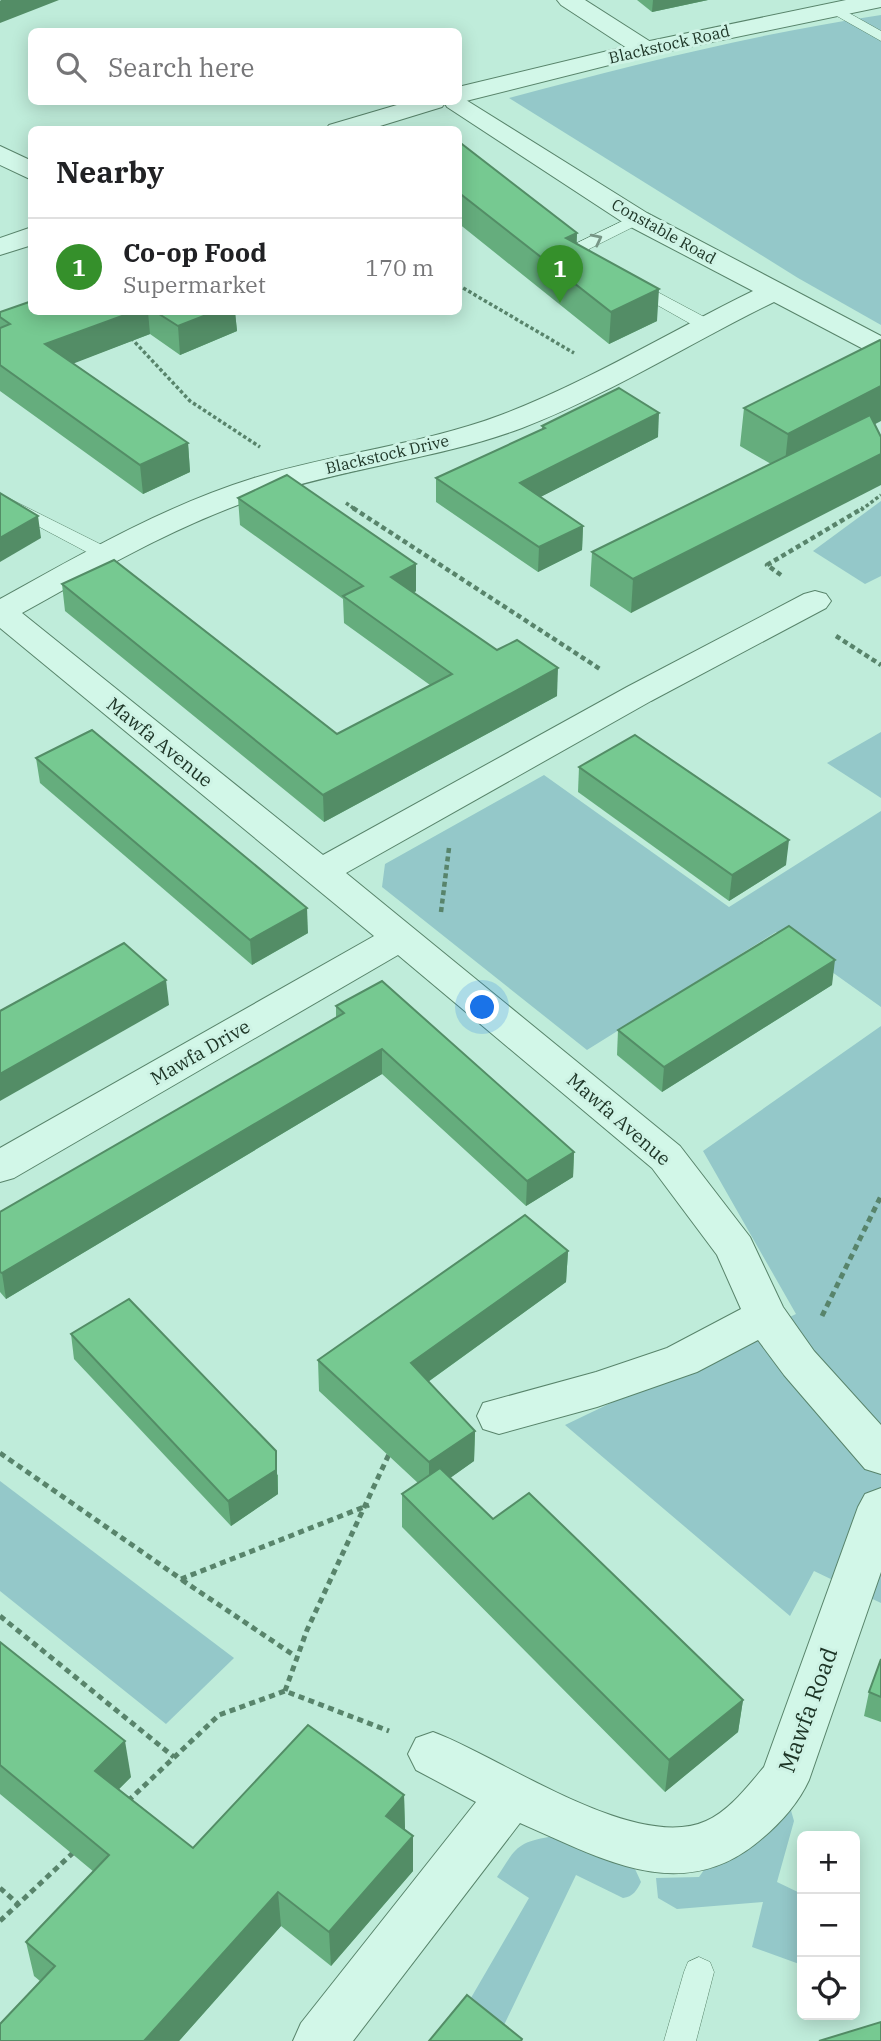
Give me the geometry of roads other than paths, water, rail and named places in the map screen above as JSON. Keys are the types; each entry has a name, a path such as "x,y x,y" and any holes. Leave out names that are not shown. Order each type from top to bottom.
{"street":[{"path":"569,0 645,49"},
{"name":"Blackstock Road","path":"462,93 645,49 881,0"},
{"path":"352,126 423,105"},
{"name":"Constable Road","path":"461,105 637,219 881,347"},
{"path":"0,153 28,170"},
{"path":"0,247 28,236"},
{"name":"Blackstock Drive","path":"0,612 105,554 206,505 301,474 422,448 512,421 773,292"},
{"path":"320,873 639,694 806,606"},
{"name":"Mawfa Avenue","path":"0,612 401,937 666,1157 735,1248 765,1316 799,1363 881,1456"},
{"name":"Mawfa Drive","path":"0,1167 401,937"},
{"path":"499,1416 597,1389 682,1360 765,1316"},
{"name":"Mawfa Road","path":"433,1754 511,1795 612,1839 646,1849 678,1852 720,1841 754,1815 784,1780 881,1507"},
{"path":"320,2041 511,1795"}],"lane":[{"path":"833,8 881,37"},
{"path":"637,219 581,247 581,255 704,324"},
{"path":"0,499 105,554"},
{"path":"680,2041 699,1972"}],"place":[{"name":"Co-op Food","path":"560,303"}]}
